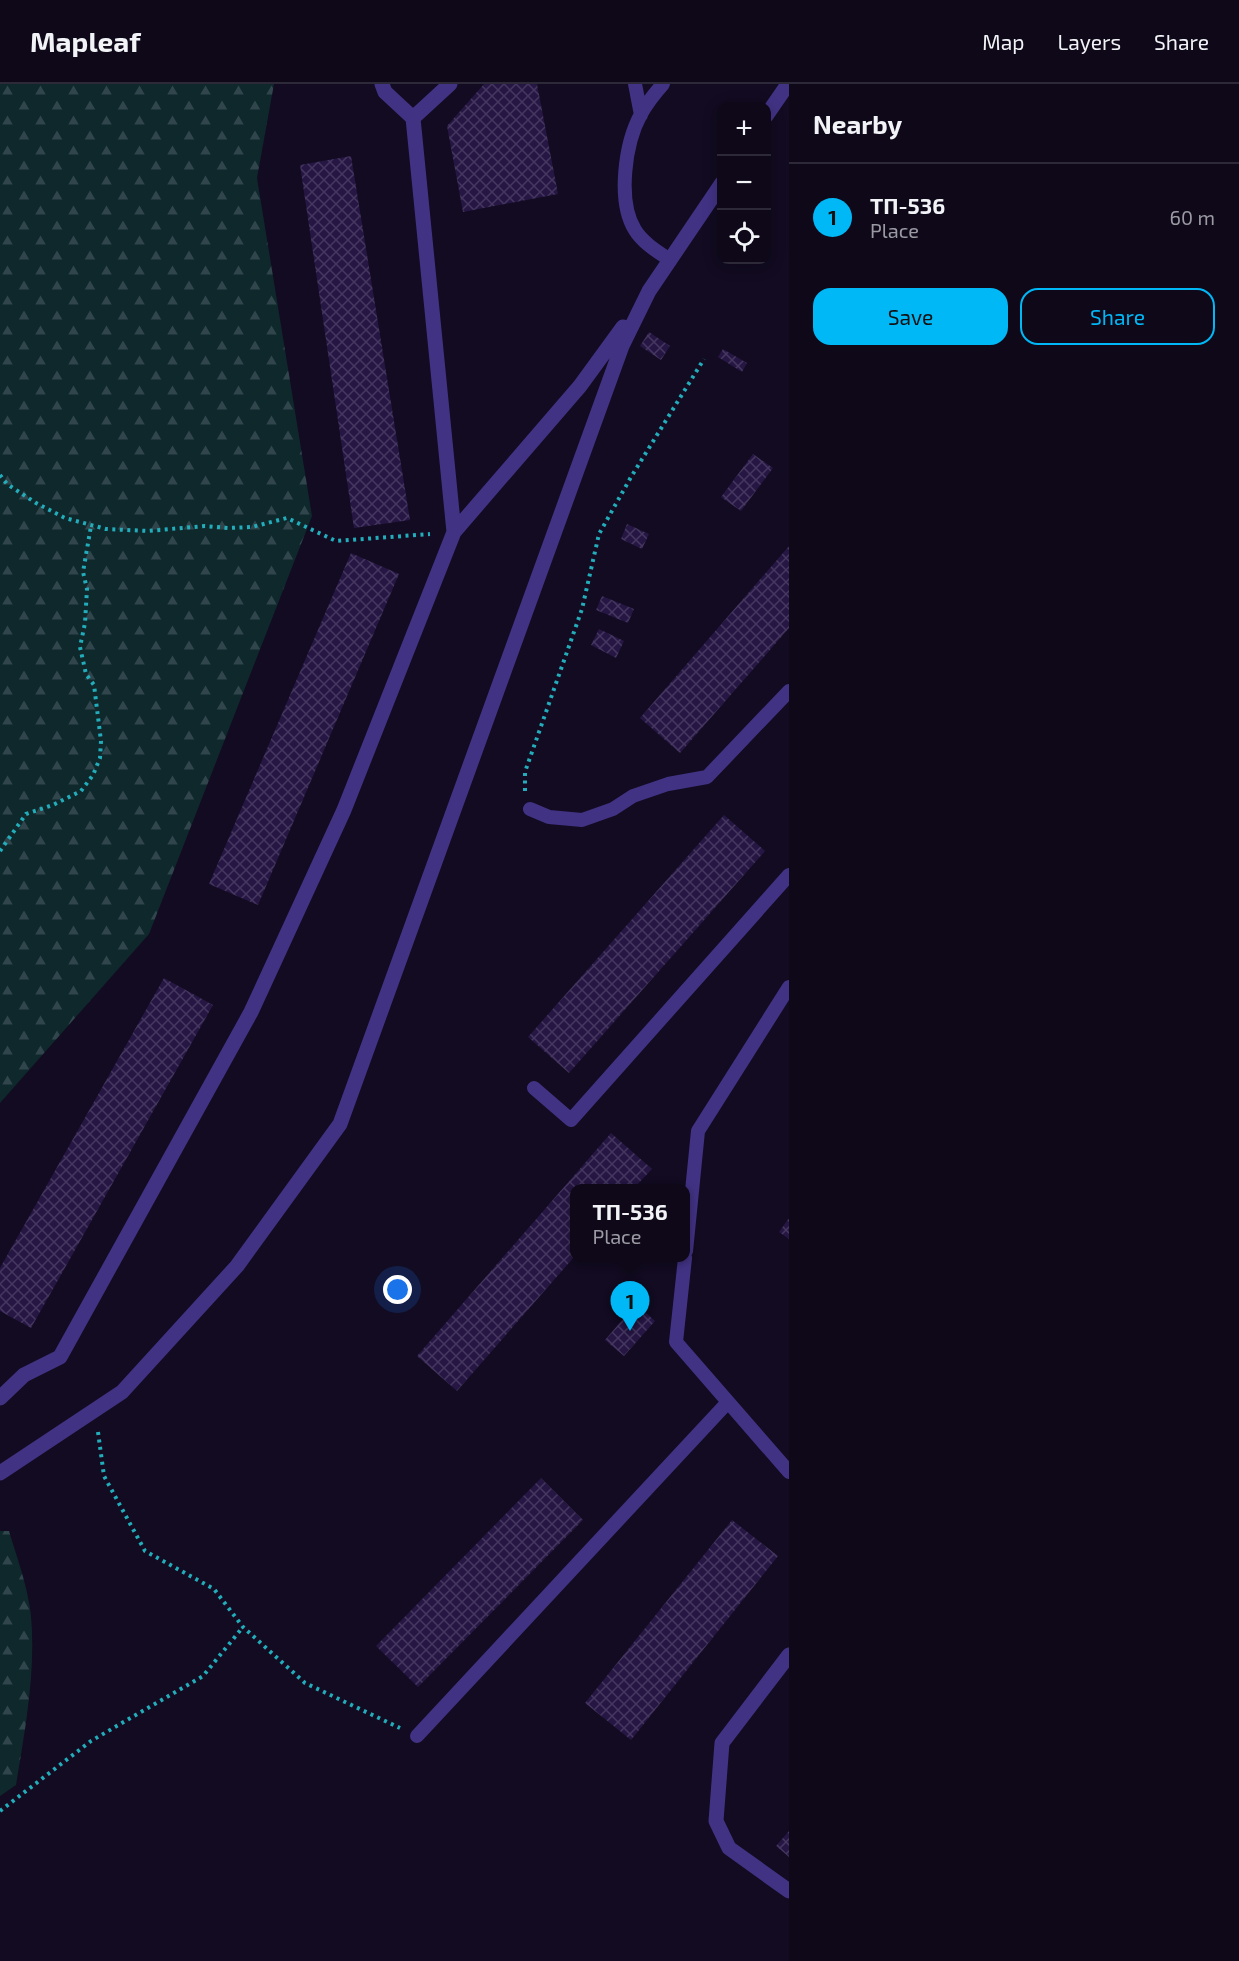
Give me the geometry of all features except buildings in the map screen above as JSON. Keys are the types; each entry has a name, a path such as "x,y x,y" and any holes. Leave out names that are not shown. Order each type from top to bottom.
{"street":[{"path":"382,84 385,92 413,118 454,532"},
{"path":"413,118 450,84"},
{"path":"771,109 788,84"},
{"path":"0,1398 24,1375 60,1357 251,1012 344,810 454,532 580,386 649,291 717,190"},
{"path":"0,1473 122,1392 237,1266 340,1124 622,346 649,291"},
{"path":"789,1655 722,1743 716,1821 729,1848 789,1891"}],"lane":[{"path":"635,84 641,115"},
{"path":"663,84 641,115 631,144 626,170 627,211 635,231 648,245 670,260"},
{"path":"530,808 549,818 582,820 613,809 633,796 668,784 707,777 789,691"},
{"path":"534,1088 571,1120 789,875"},
{"path":"690,1214 699,1131 789,987"},
{"path":"684,1262 676,1342 789,1472"},
{"path":"417,1736 728,1402"}],"path":[{"path":"530,808 525,790 525,772 582,609 599,534 631,477 704,359"},
{"path":"0,475 7,484 36,503 66,518 106,529 148,531 206,526 252,527 287,518 336,541 454,532"},
{"path":"0,851 26,814 53,805 81,791 93,776 100,758 101,741 94,685 86,674 80,647 85,623 87,589 83,572 91,526"},
{"path":"96,1410 104,1476 145,1551 214,1589 243,1627 305,1683 417,1736"},
{"path":"0,1811 91,1741 202,1676 243,1627"}],"green space":[{"path":"0,84 274,84 257,178 312,516 149,934 0,1103"},
{"path":"0,1531 9,1531 25,1583 30,1605 32,1658 29,1701 16,1785 0,1796"}],"place":[{"name":"ТП-536","path":"630,1331"}]}
